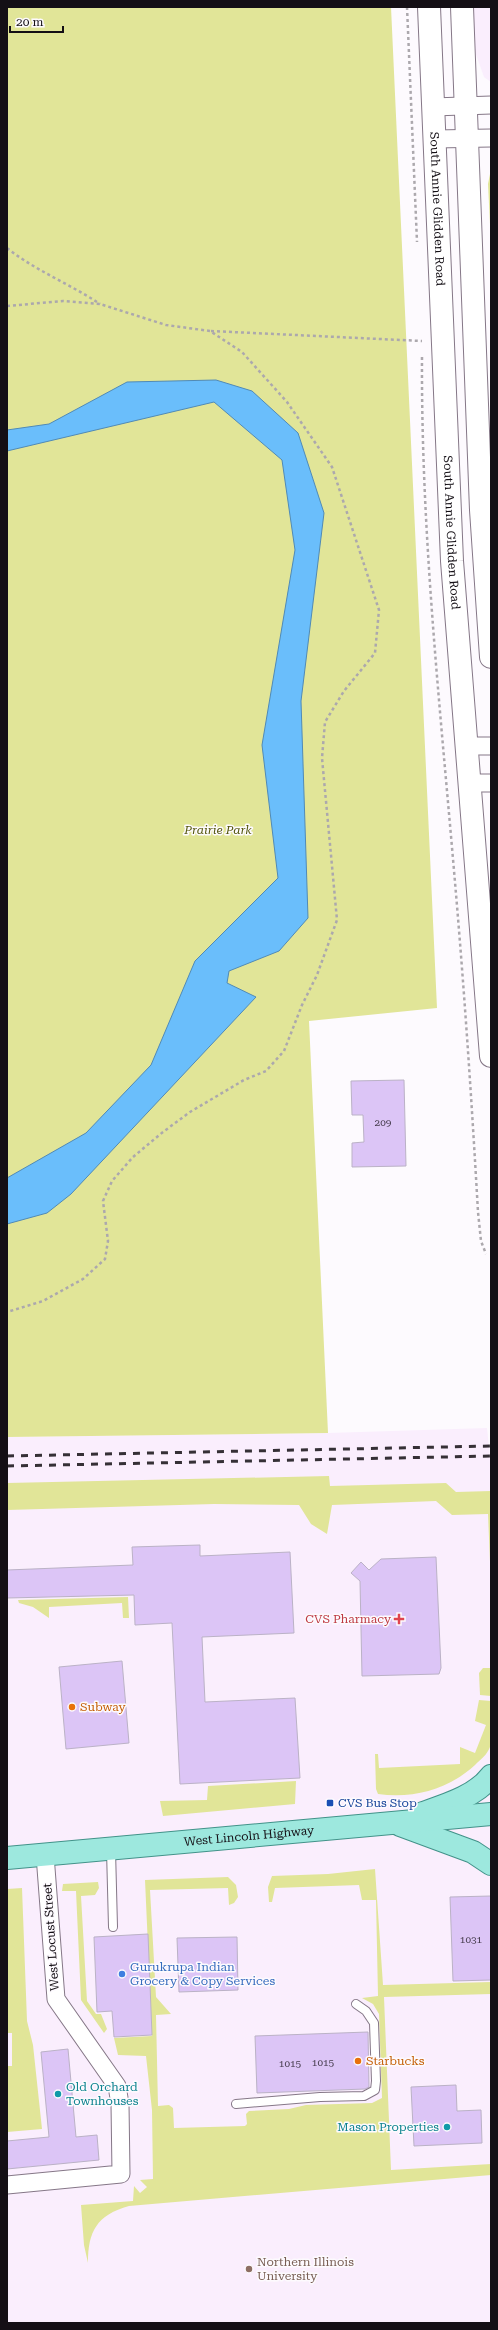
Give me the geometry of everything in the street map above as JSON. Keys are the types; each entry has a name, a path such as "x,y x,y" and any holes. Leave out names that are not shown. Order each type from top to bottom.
{"main road":[{"name":"South Annie Glidden Road","path":"429,7 450,510 466,746 491,1056"},
{"path":"462,7 481,510 491,657"},
{"path":"394,1823 446,1805 478,1788 491,1776"},
{"name":"West Lincoln Highway","path":"7,1858 111,1850 491,1814"},
{"path":"394,1823 473,1852 491,1864"}],"street":[{"path":"433,107 491,105"},
{"path":"435,139 491,138"},
{"path":"466,746 491,746"},
{"path":"469,783 491,783"},
{"name":"West Locust Street","path":"7,2185 120,2174 120,2104 116,2086 56,1999 46,1855"}],"lane":[{"path":"111,1850 113,1927"},
{"path":"236,2104 320,2097 364,2096 375,2090 374,2023 366,2011 356,2004"}],"path":[{"path":"407,7 418,250"},
{"path":"7,248 48,276 76,288 100,304"},
{"path":"7,306 63,301 100,304 166,325 210,331 422,341 422,334"},
{"path":"7,1312 43,1301 83,1279 105,1259 108,1241 103,1201 112,1181 133,1157 163,1132 190,1112 244,1080 266,1071 284,1051 302,1005 317,975 337,920 322,758 325,722 344,691 375,653 379,610 332,467 287,402 242,352 210,331"},
{"path":"422,378 433,642 456,895 481,1241 486,1254"}],"shaded area":[{"path":"471,7 491,7 491,82 484,77 473,46"},
{"path":"487,1428 491,1467 491,2323 7,2323 7,1437 328,1433"}],"green space":[{"name":"Prairie Park","path":"7,7 391,7 437,1008 309,1021 328,1433 7,1437"},
{"path":"491,169 491,244 488,184"},
{"path":"329,1476 330,1486 446,1483 456,1492 491,1491 491,1586 488,1514 452,1515 436,1501 332,1505 327,1534 311,1524 299,1505 214,1504 7,1510 7,1483"},
{"path":"128,1597 129,1618 123,1618 122,1603 49,1607 49,1618 33,1607 19,1603 18,1600"},
{"path":"483,1668 491,1668 491,1696 480,1695 479,1673"},
{"path":"479,1700 491,1701 492,1737 490,1747 484,1757 465,1773 442,1786 405,1795 378,1794 376,1789 375,1754 378,1754 379,1768 460,1764 460,1747 475,1753 486,1725 475,1721"},
{"path":"296,1781 295,1804 163,1816 160,1801 207,1800 208,1786"},
{"path":"375,1869 383,1985 491,1982 491,1994 384,1997 391,2170 491,2164 491,2175 129,2206 109,2214 96,2226 90,2242 88,2263 84,2245 81,2205 133,2201 134,2186 140,2193 147,2187 140,2180 153,2179 152,2110 146,2056 118,2055 114,2038 152,2036 145,1880 228,1877 236,1885 238,1897 234,1903 229,1905 228,1888 150,1890 156,1997 171,2014 156,2015 158,2106 169,2105 173,2108 174,2128 245,2126 247,2124 246,2114 249,2111 289,2109 306,2105 372,2103 382,2098 379,2014 373,2004 362,1998 378,1996 376,1900 362,1900 359,1885 275,1888 272,1902 269,1902 268,1887 272,1876 328,1874"},
{"path":"98,1882 99,1888 95,1895 81,1896 87,2001 96,2014 101,2014 107,2029 104,2033 81,2000 76,1891 62,1891 63,1884"},
{"path":"22,1888 27,2021 33,2045 42,2129 7,2132 7,2066 12,2066 12,2033 7,2033 7,1889"}],"water":[{"path":"216,380 252,391 298,433 324,513 301,701 308,918 279,951 229,971 227,983 256,997 71,1194 47,1213 7,1224 7,1178 86,1133 151,1065 195,961 278,878 262,745 295,550 282,460 214,402 7,451 7,430 49,424 127,382"}],"building":[{"path":"404,1080 406,1166 352,1167 352,1143 364,1142 363,1115 352,1115 351,1081"},
{"path":"200,1545 200,1556 290,1552 294,1633 202,1637 205,1702 295,1698 300,1778 180,1784 172,1623 135,1625 134,1595 7,1598 7,1570 133,1565 132,1547"},
{"name":"CVS Pharmacy","path":"436,1557 441,1668 439,1674 362,1676 360,1581 351,1573 361,1562 369,1570 381,1559"},
{"path":"122,1661 129,1743 66,1749 59,1667"},
{"path":"491,1896 491,1980 453,1981 450,1897"},
{"name":"Gurukrupa Indian Grocery & Copy Services","path":"148,1934 152,2035 114,2037 112,2011 97,2012 94,1937"},
{"path":"237,1937 238,1990 179,1992 177,1938"},
{"path":"368,2032 369,2087 365,2089 257,2093 255,2036"},
{"name":"Old Orchard Townhouses","path":"68,2049 76,2137 97,2135 99,2160 7,2169 7,2141 49,2137 41,2052"},
{"name":"Mason Properties","path":"456,2085 457,2111 481,2110 482,2143 414,2146 411,2087"}],"railway":[{"path":"7,1456 491,1446"},
{"path":"7,1466 491,1456"}],"place":[{"name":"CVS Pharmacy","path":"399,1619"},
{"name":"Subway","path":"72,1707"},
{"name":"CVS Bus Stop","path":"330,1803"},
{"name":"Gurukrupa Indian Grocery & Copy Services","path":"122,1974"},
{"name":"Starbucks","path":"358,2061"},
{"name":"Old Orchard Townhouses","path":"58,2094"},
{"name":"Mason Properties","path":"447,2127"},
{"name":"Northern Illinois University","path":"249,2269"}]}
